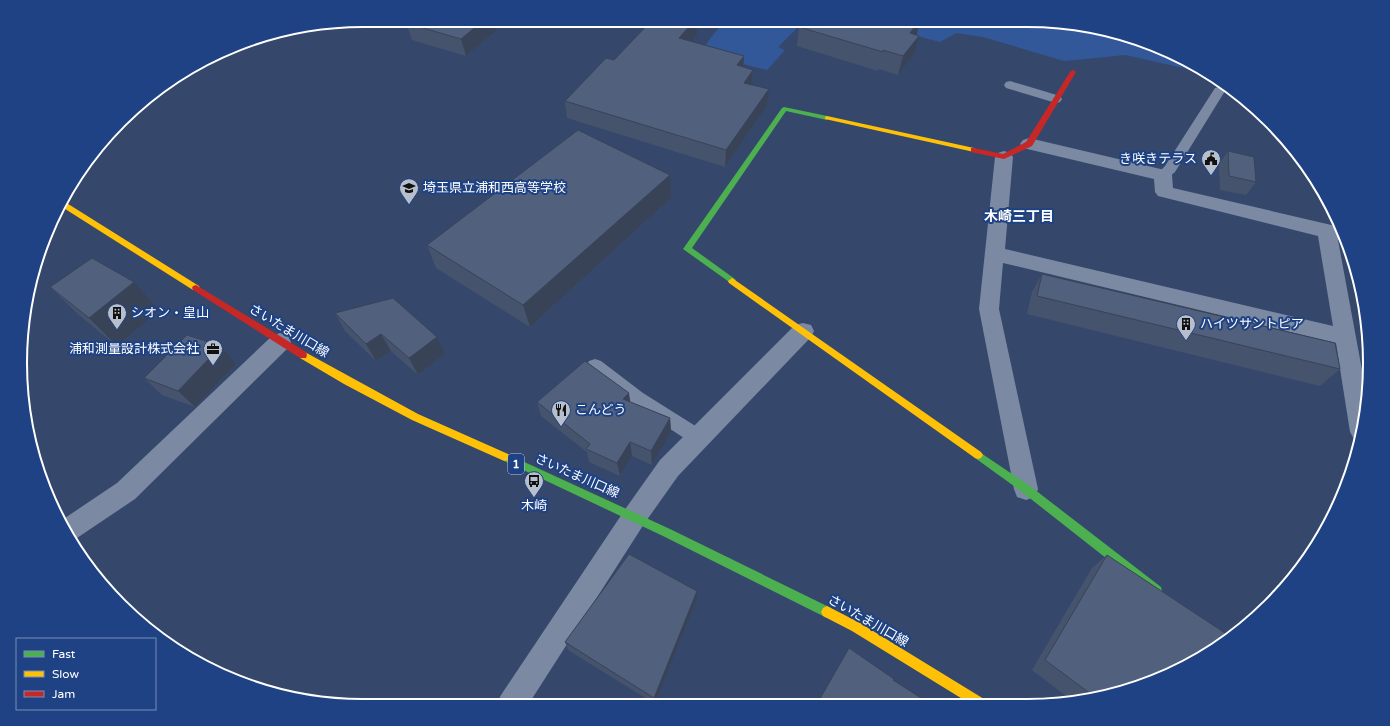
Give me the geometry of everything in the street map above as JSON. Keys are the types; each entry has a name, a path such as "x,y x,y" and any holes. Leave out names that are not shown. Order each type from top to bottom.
{"street":[{"path":"1073,72 1029,144 1004,157 784,109 687,249 1026,490 1164,596"},
{"path":"1029,144 1163,175 1164,192 1335,233 1345,337 1359,415"},
{"path":"1004,157 989,309 1026,490"},
{"name":"さいたま川口線","path":"66,206 280,342 348,381 415,417 635,516 770,582 856,627 973,699"},
{"path":"994,254 1345,337"},
{"path":"515,699 635,516 669,468 803,332"},
{"path":"71,528 126,491 280,342"}],"lane":[{"path":"1010,85 1056,99"},
{"path":"1163,175 1170,170 1219,90"},
{"path":"595,366 637,398 699,438"}],"shaded area":[{"path":"719,27 798,27 778,47 785,50 767,70 699,53"},
{"path":"884,27 1027,27 1093,33 1135,45 1156,53 1191,70 1126,55 1064,61 983,37 956,33 940,42"}],"building":[{"path":"420,27 476,27 461,39"},
{"path":"645,27 689,27 679,38 744,56 737,65 753,70 744,83 769,89 726,150 565,101 606,58 614,60"},
{"path":"799,27 914,27 910,33 919,36 903,56 883,50 883,52"},
{"path":"578,130 670,175 523,305 427,245"},
{"path":"1228,151 1254,157 1256,182 1229,176"},
{"path":"92,258 134,282 89,318 50,287"},
{"path":"1042,274 1335,343 1340,369 1037,296"},
{"path":"393,298 437,337 409,358 381,334 366,344 335,313"},
{"path":"187,335 221,346 178,391 144,378"},
{"path":"585,361 629,393 623,399 670,418 651,451 630,442 617,463 586,449 590,444 537,402"},
{"path":"629,554 697,591 654,698 565,642"},
{"path":"1107,555 1226,634 1195,654 1156,673 1114,688 1093,693 1090,693 1045,660"},
{"path":"849,648 894,679 893,680 923,699 820,699"}],"traffic: fast":[{"path":"732,281 687,249 784,109 827,118"},
{"path":"978,455 1026,489 1157,591"},
{"path":"505,457 667,532 827,612"}],"traffic: slow":[{"path":"827,118 974,150"},
{"path":"66,206 196,288"},
{"path":"732,281 978,455"},
{"path":"303,355 347,381 415,417 505,457"},
{"path":"827,612 856,627 973,699"}],"traffic: jam":[{"path":"974,150 1004,157 1029,144 1073,72"},
{"path":"196,288 303,355"}],"place":[{"name":"き咲きテラス","path":"1211,176"},
{"name":"埼玉県立浦和西高等学校","path":"409,205"},
{"name":"シオン・皇山","path":"117,330"},
{"name":"ハイツサントピア","path":"1186,341"},
{"name":"浦和測量設計株式会社","path":"213,366"},
{"name":"こんどう","path":"561,427"},
{"name":"木崎","path":"534,498"}],"district":[{"name":"木崎三丁目","path":"1019,216"}]}
